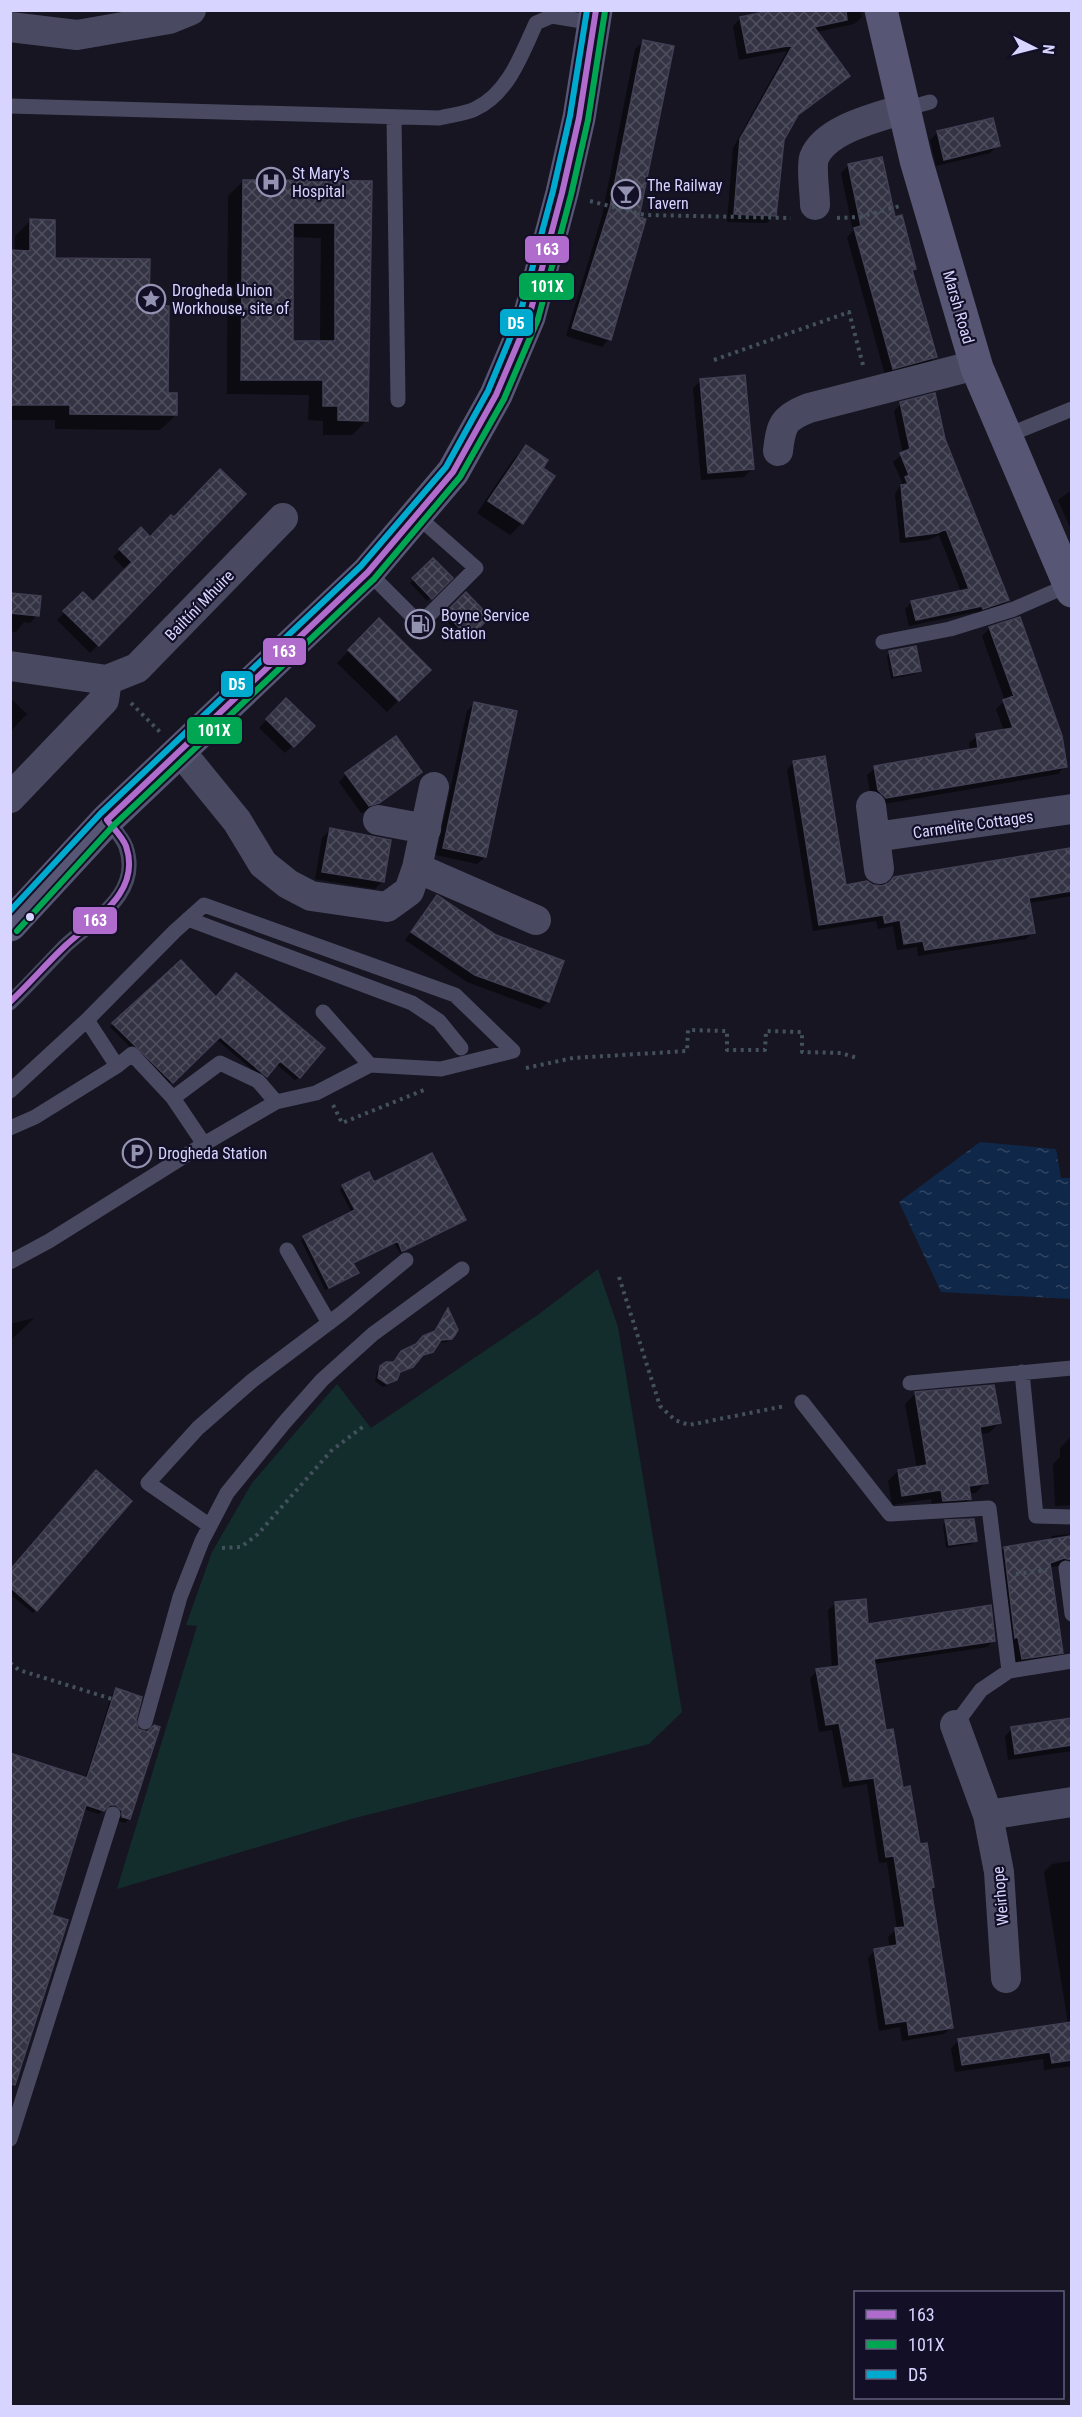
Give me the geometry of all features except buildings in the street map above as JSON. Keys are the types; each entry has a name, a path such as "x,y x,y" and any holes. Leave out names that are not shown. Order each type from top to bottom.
{"main road":[{"name":"Marsh Road","path":"881,10 917,106 926,198 976,365 1068,577"},
{"path":"10,925 107,820 368,572 453,472 496,395 529,317 579,118 595,17"}],"street":[{"path":"10,27 77,35 169,19 191,10"},
{"path":"815,214 814,158 825,142 858,123 917,106"},
{"path":"778,451 780,428 792,414 976,365"},
{"name":"Bailtíní Mhuire","path":"107,680 137,668 283,518"},
{"path":"10,666 107,680 104,700 10,798"},
{"path":"180,752 237,821 262,864 288,884 311,896 387,907 409,891 417,868 434,787"},
{"path":"871,806 879,869"},
{"name":"Carmelite Cottages","path":"875,837 1071,809"},
{"path":"378,819 426,829"},
{"path":"417,868 536,920"},
{"name":"Weirhope","path":"955,1725 988,1815 999,1872 1006,1978"},
{"path":"988,1815 1071,1802"}],"lane":[{"path":"10,106 439,118 474,110 497,96 521,55 536,23 552,16 595,17"},
{"path":"394,117 398,400"},
{"path":"1006,436 1071,409"},
{"path":"368,572 420,624 476,568 416,515"},
{"path":"883,642 950,629 1014,609 1068,577"},
{"path":"10,1003 67,945 102,916 123,892 130,866 126,845 107,820"},
{"path":"10,1091 87,1020 204,905 455,995 513,1051 441,1069 370,1065 316,1093 276,1102 49,1241 10,1262"},
{"path":"188,920 412,1003 439,1021 461,1048"},
{"path":"323,1012 370,1065"},
{"path":"87,1020 117,1066"},
{"path":"10,1128 35,1117 117,1066 132,1054 173,1098 204,1144"},
{"path":"173,1098 220,1063 258,1081 276,1102"},
{"path":"286,1250 329,1323"},
{"path":"210,1526 148,1483 198,1428 253,1380 329,1323 406,1260"},
{"path":"145,1722 180,1597 202,1542 227,1493 322,1380 373,1334 462,1269"},
{"path":"910,1383 1071,1368"},
{"path":"1022,1372 1036,1516 1071,1517"},
{"path":"802,1402 891,1514 989,1508 1009,1671"},
{"path":"1066,1569 1071,1614"},
{"path":"955,1725 981,1690 1009,1671 1071,1661"},
{"path":"10,2139 113,1814"}],"path":[{"path":"562,193 645,216 815,214 860,217 926,198"},
{"path":"714,360 849,312 871,392"},
{"path":"107,680 180,752"},
{"path":"648,1053 687,1051 688,1030 727,1030 727,1050 765,1050 766,1031 802,1032 802,1052 841,1053 857,1058"},
{"path":"619,1277 660,1406 675,1420 689,1425 781,1406"},
{"path":"202,1542 218,1548 241,1547 258,1534 331,1451 365,1425"},
{"path":"998,1575 1066,1569"},
{"path":"10,1663 19,1670 112,1699"}],"green space":[{"path":"598,1269 618,1327 682,1712 649,1744 355,1818 117,1889 197,1626 186,1625 212,1552 252,1483 337,1384 371,1428 539,1314"}],"water":[{"path":"980,1142 1056,1149 1061,1178 1071,1178 1071,1299 941,1292 899,1202"}],"transit line":[{"name":"D5","path":"10,911 101,813 361,566 446,467 488,391 520,314 553,191 570,116 587,10"},
{"name":"163","path":"107,820 368,572 453,472 496,395 529,317 579,118 596,10"},
{"name":"101X","path":"17,931 113,826 374,579 460,477 504,399 538,319 588,120 605,11"},
{"name":"163","path":"10,1002 65,946 101,915 121,891 127,878 129,863 126,846 107,820"}],"place":[{"name":"St Mary's Hospital","path":"271,182"},
{"name":"The Railway Tavern","path":"626,194"},
{"name":"Drogheda Union Workhouse, site of","path":"151,299"},
{"name":"Boyne Service Station","path":"420,624"},
{"name":"Drogheda Station","path":"137,1153"}]}
